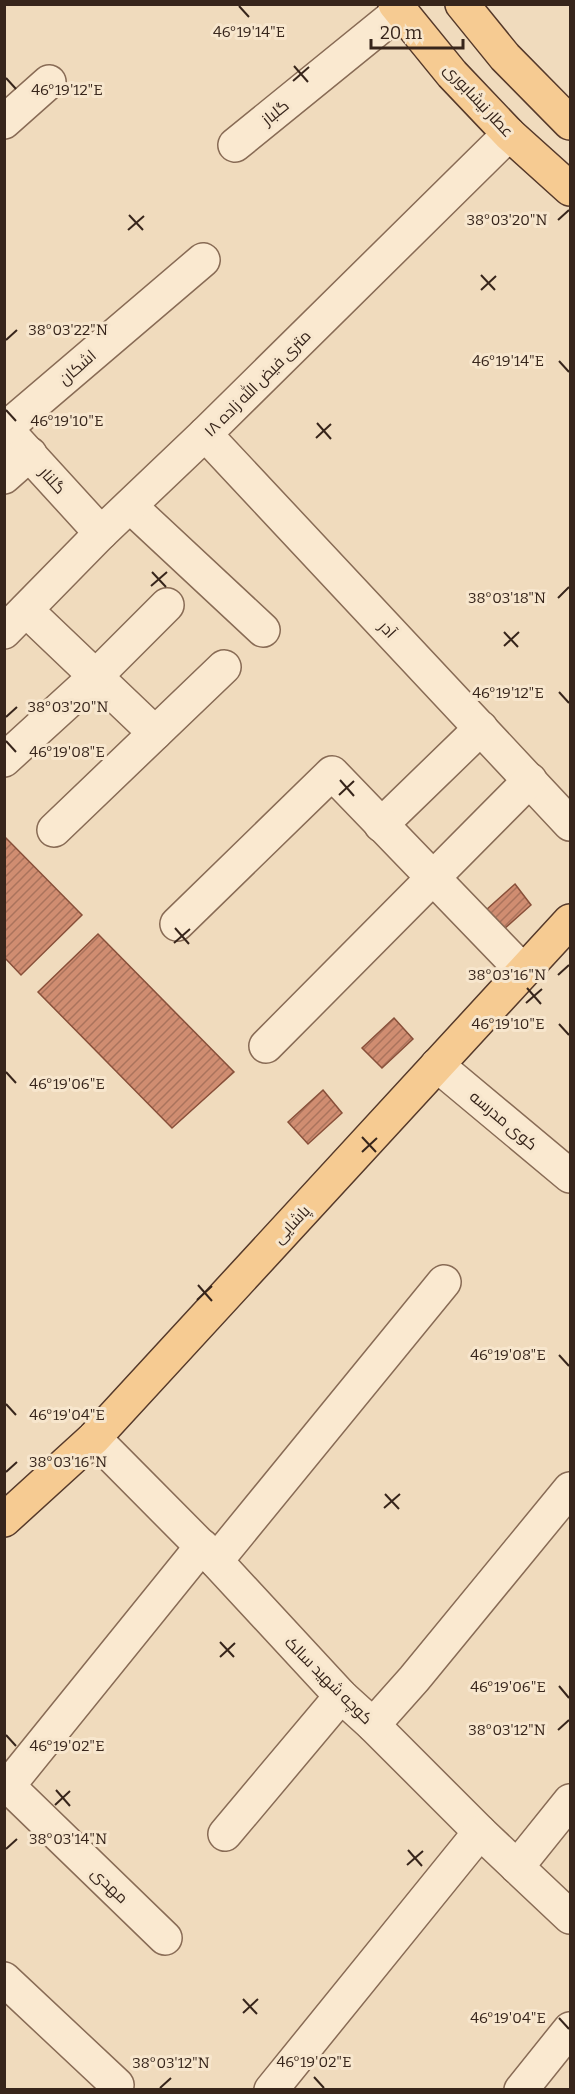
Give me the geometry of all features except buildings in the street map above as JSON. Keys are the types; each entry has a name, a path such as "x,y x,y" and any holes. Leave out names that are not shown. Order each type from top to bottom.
{"main road":[{"path":"462,4 505,57 570,123"},
{"name":"عطار نیشابوری","path":"397,8 452,74 509,134 570,189"},
{"name":"پاشایی","path":"4,1520 94,1438 570,922"}],"street":[{"name":"گلباز","path":"235,145 397,8"},
{"path":"4,122 49,82"},
{"name":"۱۸ متری فیض الله زاده","path":"15,621 101,533 205,434 509,134"},
{"name":"اشکان","path":"5,428 203,260"},
{"name":"گلنار","path":"5,428 101,533"},
{"name":"آدر","path":"205,434 570,824"},
{"path":"4,477 30,454"},
{"path":"130,506 263,630"},
{"path":"4,760 96,676 167,605"},
{"path":"15,621 96,676 155,733"},
{"path":"54,830 224,667"},
{"path":"381,825 481,728"},
{"path":"177,924 332,773 524,971"},
{"path":"266,1046 530,780"},
{"name":"کوی مدرسه","path":"437,1065 569,1173"},
{"path":"6,1784 444,1282"},
{"name":"کوچه شهید سالک","path":"94,1438 209,1554 341,1696 374,1725 480,1832 570,1917"},
{"path":"374,1725 570,1489"},
{"path":"225,1834 341,1696"},
{"name":"مهدی","path":"6,1784 165,1938"},
{"path":"518,1867 570,1801"},
{"path":"271,2090 480,1832"},
{"path":"4,1979 117,2085"},
{"path":"521,2090 570,2029"}]}
